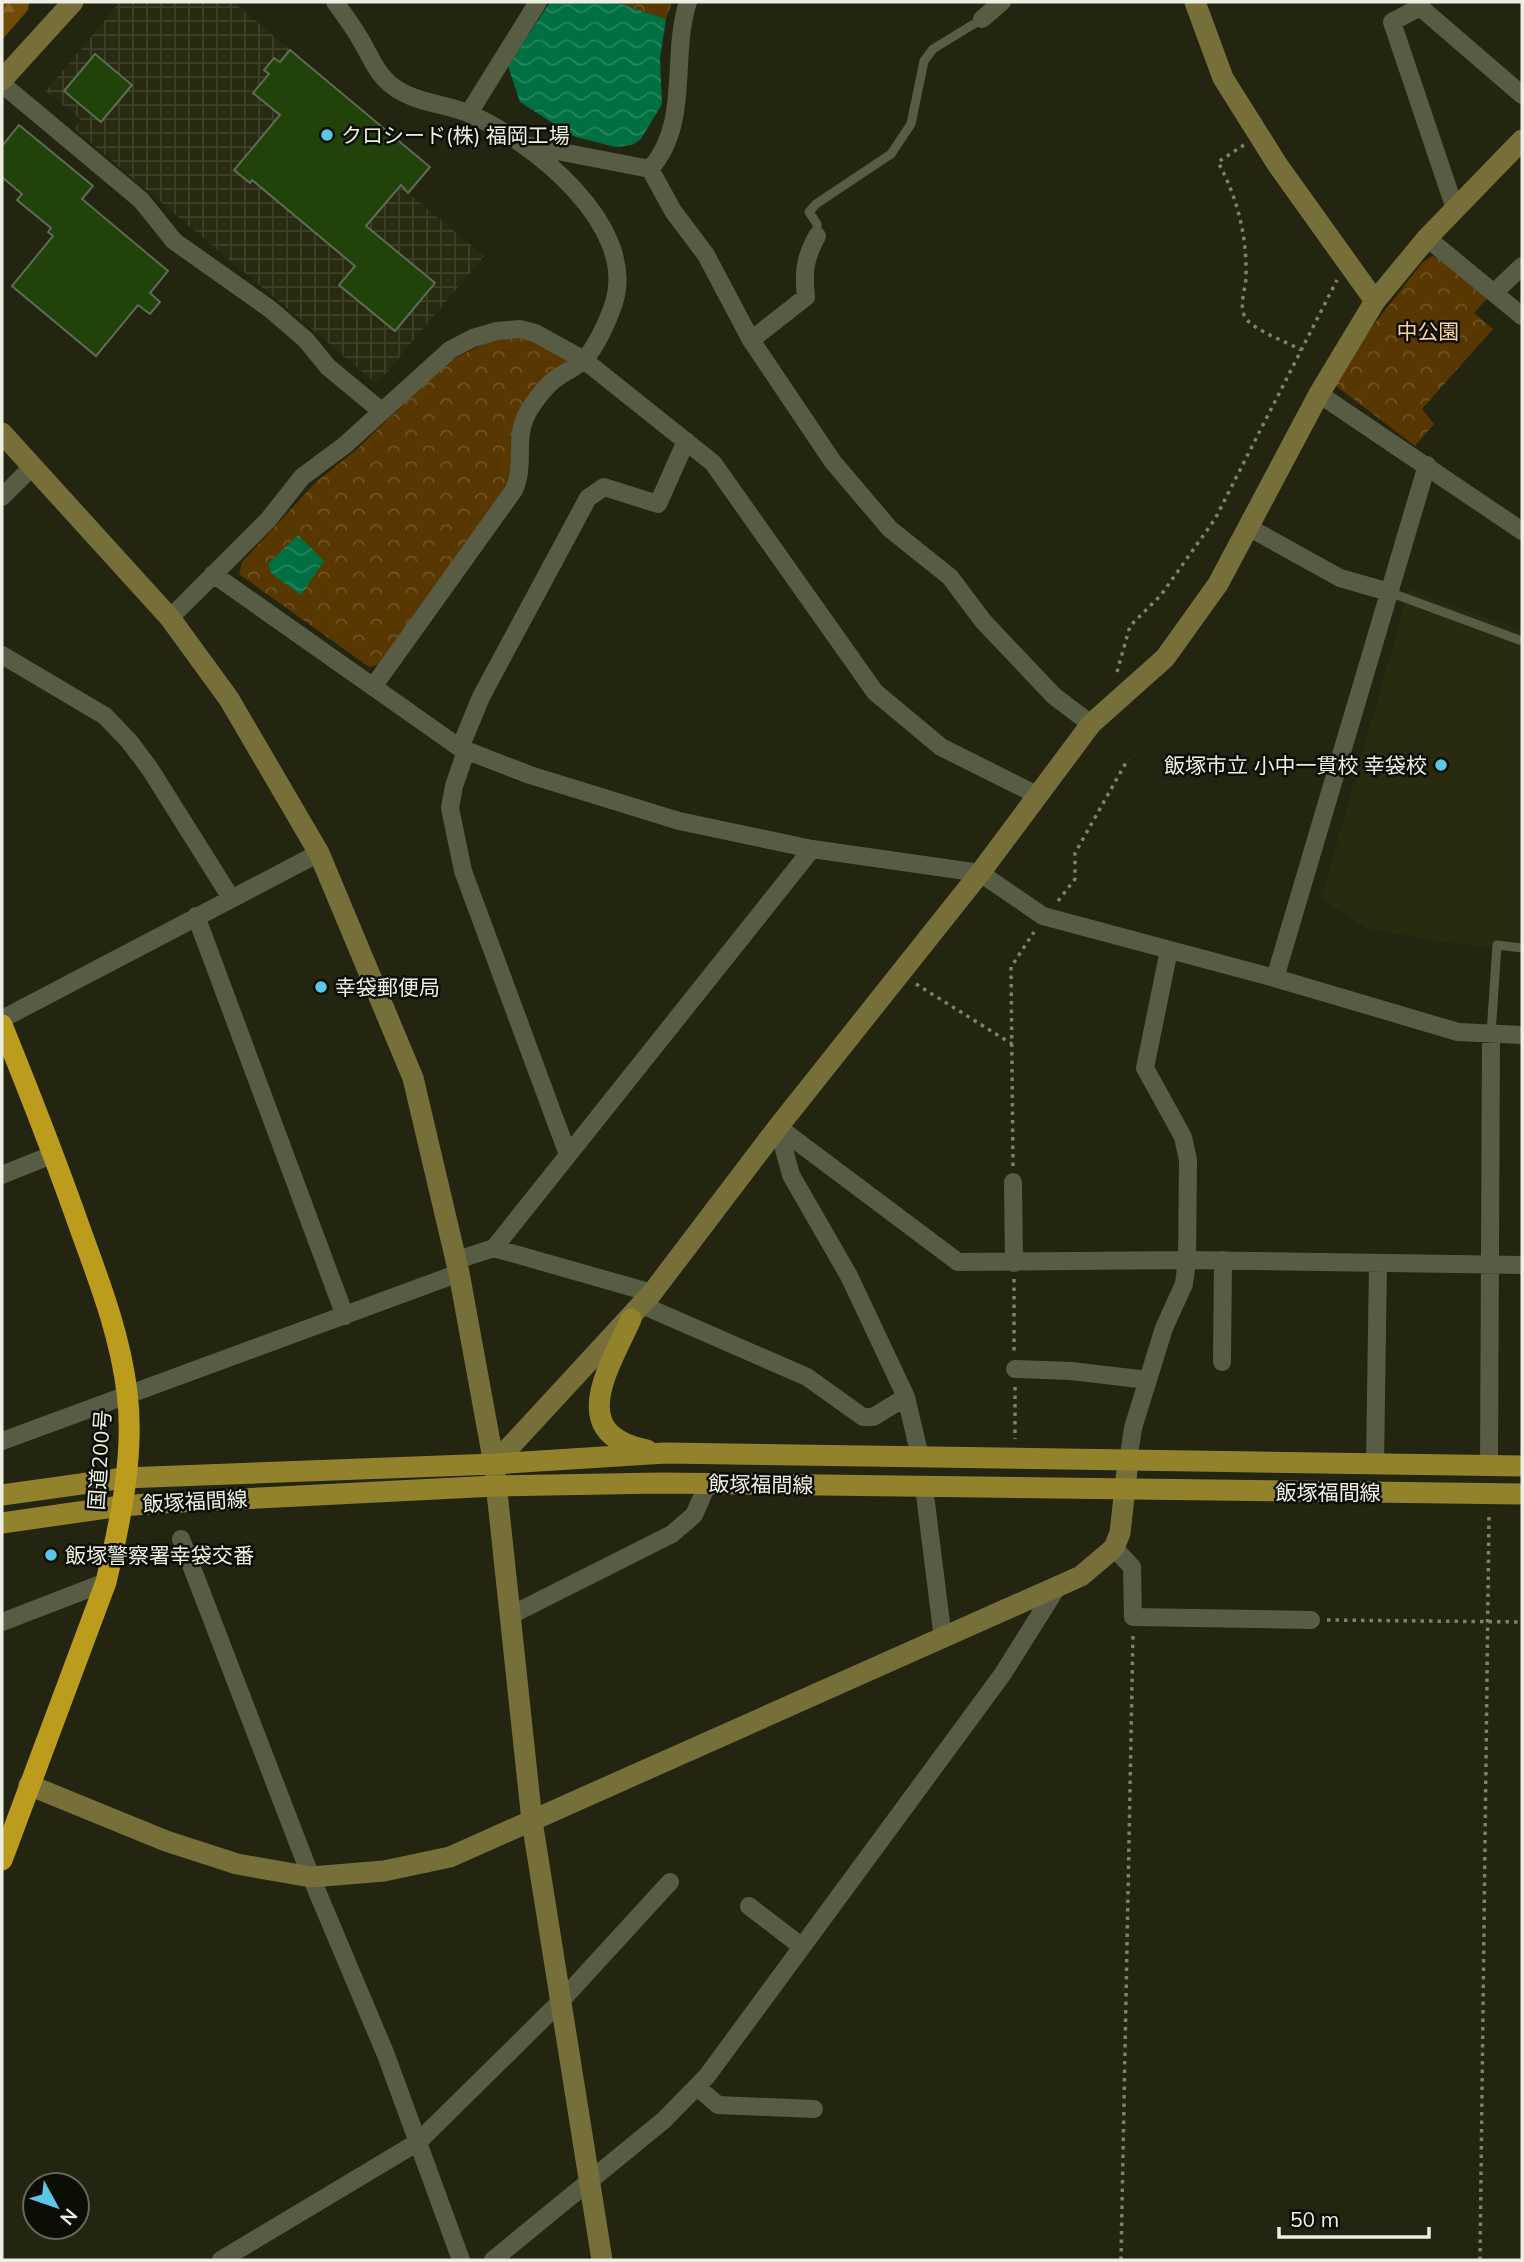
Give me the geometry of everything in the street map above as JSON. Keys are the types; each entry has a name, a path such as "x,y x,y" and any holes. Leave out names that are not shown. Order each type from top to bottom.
{"highway":[{"name":"国道200号","path":"2,1025 54,1154 116,1327 128,1394 121,1506 106,1582 2,1860"}],"main road":[{"path":"641,1306 598,1395 598,1410 614,1437 627,1446 664,1453"},
{"name":"飯塚福間線","path":"2,1495 124,1478 494,1464 664,1453 1522,1466"},
{"name":"飯塚福間線","path":"2,1523 121,1506 495,1486 708,1483 1011,1486 1125,1491 1522,1494"}],"street":[{"path":"73,2 2,82 141,201 174,241 270,309 306,340 328,367 380,410"},
{"path":"335,2 360,37 375,69 399,90 431,104 469,113 523,145 573,189 596,214 609,236 616,267 615,301 602,330 584,359 552,381 526,416 520,434 521,475 514,490 373,687"},
{"path":"469,113 538,2"},
{"path":"650,170 671,138 679,82 680,26 688,2"},
{"path":"982,19 1002,2"},
{"path":"1195,2 1223,78 1259,135 1375,301"},
{"path":"1455,209 1392,22 1420,7 1522,95"},
{"path":"494,1464 641,1306 778,1127 980,873 1091,724 1165,658 1217,584 1319,394 1375,301 1427,238 1522,140"},
{"path":"523,145 650,170 673,211 706,255 751,340 833,462 890,529 950,577 984,621 1054,696 1091,724"},
{"path":"751,340 801,304 806,297 803,274 807,256 817,236"},
{"path":"1427,238 1522,316"},
{"path":"1494,293 1522,266"},
{"path":"170,618 268,520 302,477 345,445 380,410 450,351 472,338 497,331 535,332 584,359 713,463 875,692 941,747 1037,795"},
{"path":"1319,394 1427,464 1522,531"},
{"path":"2,433 170,618 229,699 319,853 413,1078 458,1267 494,1464 532,1821 602,2260"},
{"path":"567,1152 463,871 450,808 463,749 481,697 588,498 604,487 658,504 686,441"},
{"path":"1275,978 1427,464"},
{"path":"2,497 32,467"},
{"path":"1248,527 1340,578 1389,592"},
{"path":"213,574 463,749 530,775 679,821 812,849 980,873 1043,916 1275,978 1458,1032 1522,1035"},
{"path":"2,654 105,716 130,741 231,898"},
{"path":"2,1441 345,1316 458,1267 494,1248 567,1152 812,849"},
{"path":"2,1019 319,853"},
{"path":"196,916 345,1316"},
{"path":"29,1785 166,1841 237,1864 311,1877 384,1871 450,1857 1081,1576 1114,1548 1120,1533 1133,1428 1164,1328 1184,1284 1187,1260 1188,1160 1183,1138 1145,1068 1169,950"},
{"path":"1489,1465 1491,1035"},
{"path":"778,1127 958,1262 1187,1260 1522,1265"},
{"path":"778,1127 791,1175 849,1276 906,1397 920,1456"},
{"path":"2,1175 54,1154"},
{"path":"1013,1182 1014,1263"},
{"path":"494,1248 641,1306 807,1377 863,1418 873,1418 906,1397"},
{"path":"1222,1362 1223,1261"},
{"path":"1375,1464 1378,1263"},
{"path":"1015,1369 1071,1371 1148,1380"},
{"path":"509,1616 672,1534 694,1515 708,1483"},
{"path":"925,1487 943,1639"},
{"path":"181,1539 311,1877 386,2055 461,2260"},
{"path":"1114,1548 1132,1567 1133,1617 1311,1619"},
{"path":"2,1622 106,1582"},
{"path":"493,2260 664,2120 696,2087 1002,1675 1058,1586"},
{"path":"221,2260 418,2142 561,2001 670,1882"},
{"path":"749,1906 801,1946"},
{"path":"696,2087 718,2105 814,2109"}],"lane":[{"path":"817,236 817,224 810,212 816,204 891,154 901,144 911,124 924,61 933,49 982,19"},
{"path":"1389,592 1522,641"},
{"path":"1491,1035 1497,945 1522,948"}],"path":[{"path":"1259,135 1218,162 1229,183 1243,229 1246,276 1242,310 1248,321 1301,350"},
{"path":"1110,708 1110,686 1118,671 1130,626 1161,595 1215,519 1347,263"},
{"path":"1013,1182 1011,967 1043,916 1068,891 1075,879 1075,853 1128,759"},
{"path":"903,972 914,984 1012,1044"},
{"path":"1480,2260 1489,1493"},
{"path":"1121,2260 1133,1617"},
{"path":"1311,1619 1522,1622"}],"shaded area":[{"path":"120,2 233,2 430,167 408,193 484,256 377,384 74,129 81,120 46,91"},
{"name":"飯塚市立 小中一貫校 幸袋校","path":"1409,589 1522,631 1522,951 1441,942 1365,928 1321,899"}],"green space":[{"path":"2,2 29,2 28,10 2,40"},
{"path":"616,2 672,2 666,19"},
{"name":"中公園","path":"1432,256 1442,259 1489,296 1474,313 1493,329 1422,409 1434,424 1415,446 1335,385 1358,345 1422,263"},
{"path":"516,338 532,340 572,360 546,378 517,472 381,664 369,667 239,574 242,562 316,482 356,450 448,362 489,341"}],"water":[{"path":"550,2 616,2 666,19 660,59 662,104 641,139 632,145 615,147 573,136 520,102 508,66"},
{"path":"298,535 324,561 301,595 272,574 268,564"}],"building":[{"name":"クロシード(株) 福岡工場","path":"290,50 430,167 408,193 401,185 366,226 435,283 395,331 339,285 355,266 252,180 250,183 234,170 280,115 253,93 269,74 264,70 274,58 280,62"},
{"path":"95,54 132,85 101,122 64,91"},
{"path":"19,125 93,186 82,199 168,271 150,293 160,302 150,314 138,305 96,356 12,286 53,236 48,232 51,228 17,200 22,194 2,177 2,146"}],"place":[{"name":"クロシード(株) 福岡工場","path":"327,135"},
{"name":"飯塚市立 小中一貫校 幸袋校","path":"1441,765"},
{"name":"幸袋郵便局","path":"321,987"},
{"name":"飯塚警察署幸袋交番","path":"51,1555"}]}
